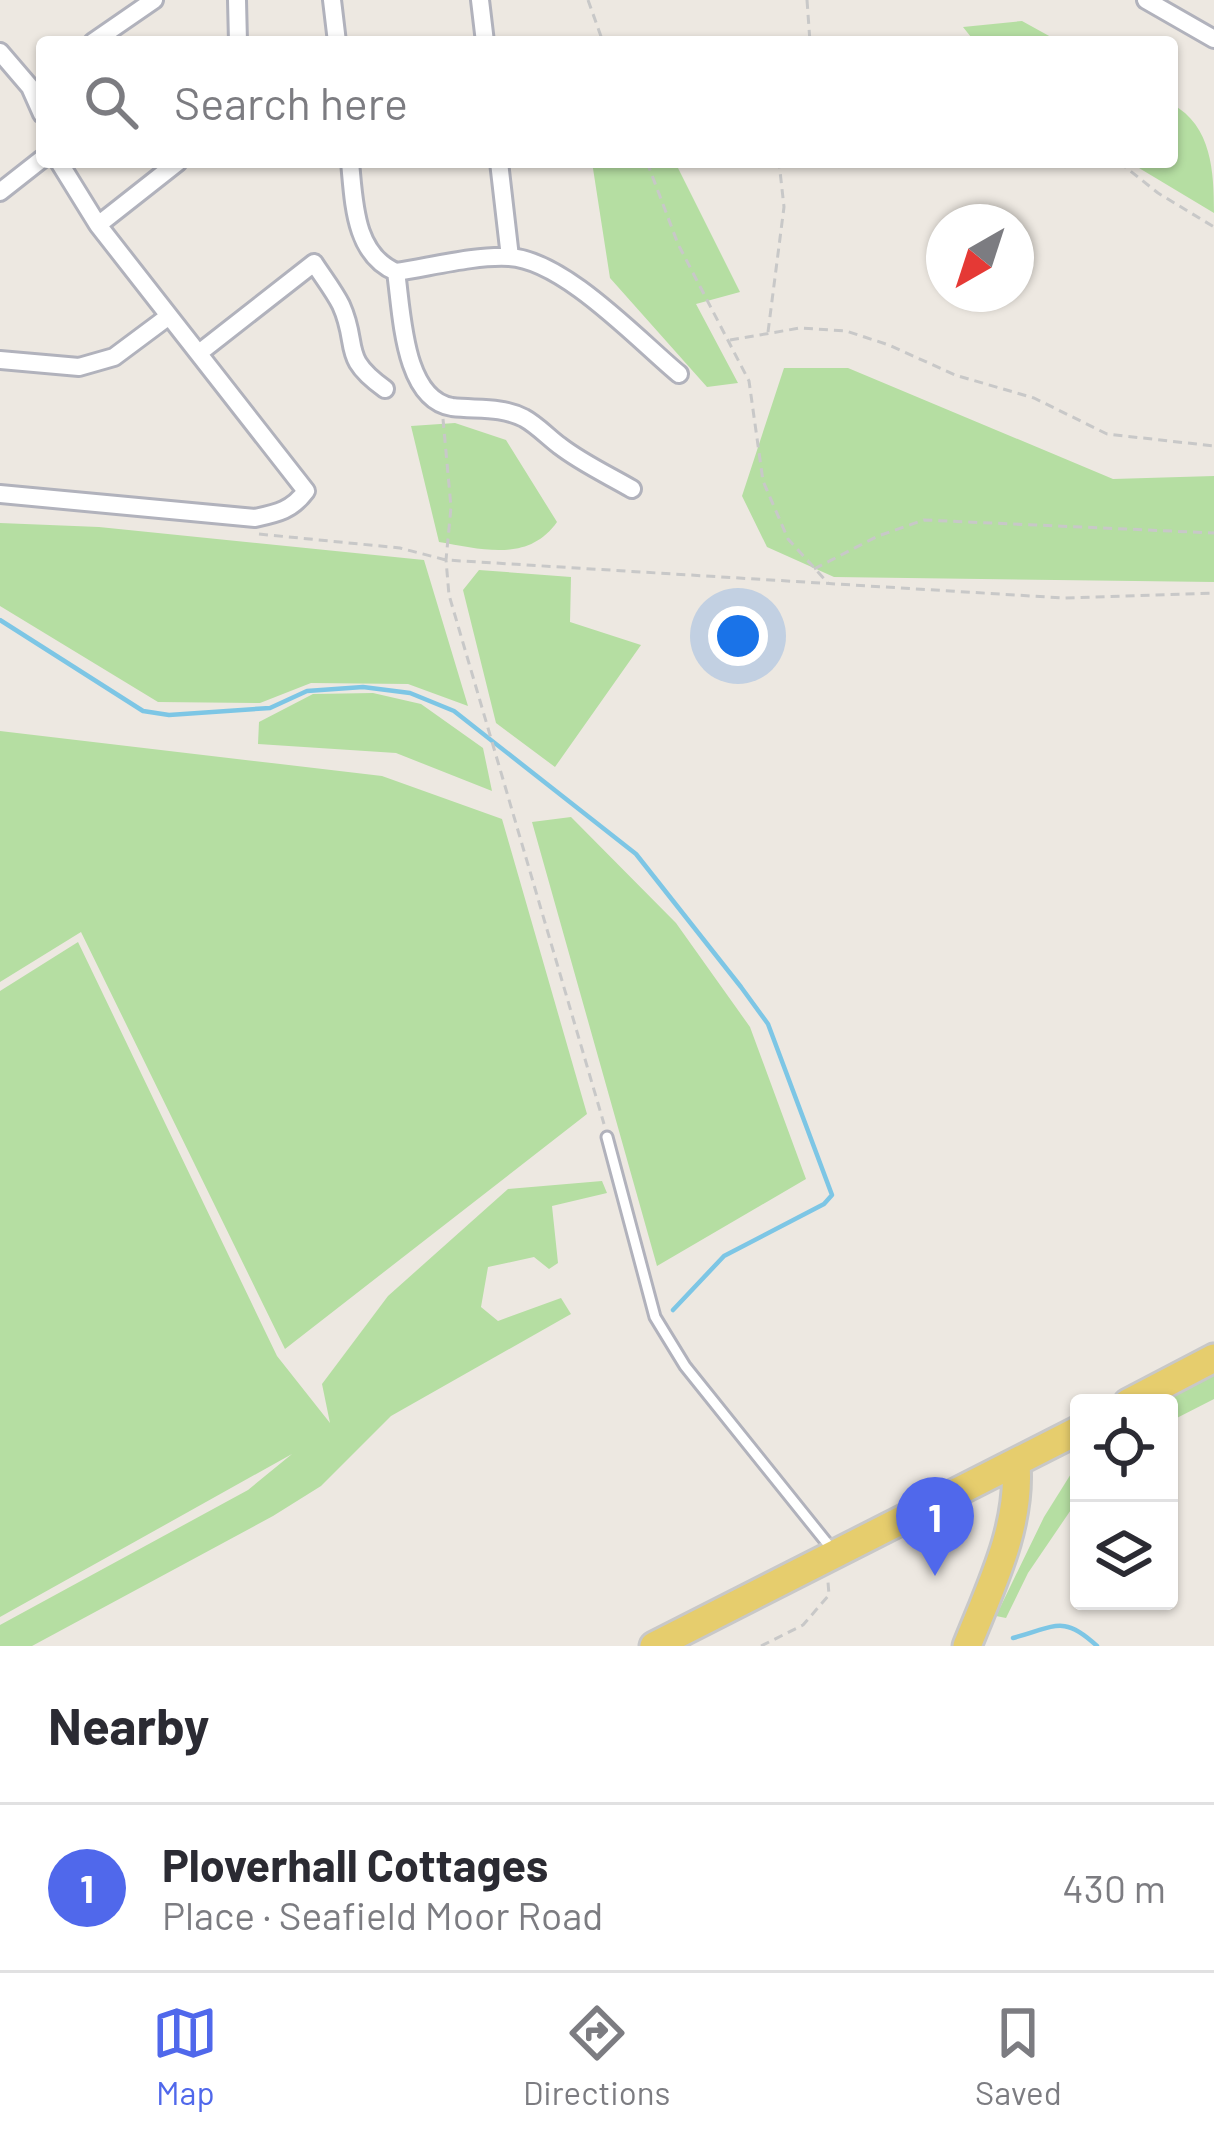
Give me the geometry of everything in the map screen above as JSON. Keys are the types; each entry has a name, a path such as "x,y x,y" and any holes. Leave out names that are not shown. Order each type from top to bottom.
{"main road":[{"path":"1145,1394 1214,1358"},
{"path":"654,1646 1070,1435"},
{"path":"968,1646 1012,1524 1016,1464"}],"street":[{"path":"102,36 154,0"},
{"path":"237,0 238,36"},
{"path":"332,0 336,36"},
{"path":"480,0 484,36"},
{"path":"1145,0 1214,39"},
{"path":"0,52 36,88"},
{"path":"0,192 36,164"},
{"path":"0,494 255,518 285,511 306,490 98,225 63,168"},
{"path":"98,225 170,168"},
{"path":"351,168 355,208 366,246 378,264 396,272 510,257 539,265 568,281 679,374"},
{"path":"500,168 510,257"},
{"path":"199,353 314,263 343,308 350,352 362,373 385,389"},
{"path":"396,272 422,391 442,404 489,407 525,419 565,450 632,489"},
{"path":"0,360 79,367 114,357 170,316"}],"lane":[{"path":"608,1137 655,1317 685,1366 831,1555"}],"path":[{"path":"588,0 601,36"},
{"path":"807,0 810,36"},
{"path":"649,168 677,244 749,381 763,481 788,539 829,584"},
{"path":"768,334 784,207 780,168"},
{"path":"1127,168 1214,227"},
{"path":"730,340 800,328 845,331 955,375 1034,398 1107,434 1214,446"},
{"path":"442,404 451,507 446,560 449,595 608,1137"},
{"path":"814,569 878,536 924,520 1214,533"},
{"path":"243,532 400,548 446,560 1064,598 1214,593"},
{"path":"761,1646 803,1625 829,1595 831,1555"}],"green space":[{"path":"1022,21 1049,36 970,36 963,27"},
{"path":"1178,108 1195,125 1208,151 1214,213 1139,168 1178,168"},
{"path":"593,168 678,168 740,292 696,304 738,383 707,387 610,278"},
{"path":"784,368 848,368 1113,479 1214,476 1214,582 834,577 767,547 742,496"},
{"path":"455,423 506,440 557,522 545,535 503,550 439,542 411,426"},
{"path":"0,523 99,527 424,560 468,706 408,684 311,683 260,703 158,702 0,606"},
{"path":"479,570 571,577 570,622 641,645 555,767 496,723 463,590"},
{"path":"373,693 421,704 483,748 492,791 396,753 258,744 259,722 313,694"},
{"path":"0,731 382,776 502,819 587,1114 285,1349 81,932 0,982"},
{"path":"571,817 676,923 750,1027 806,1179 657,1266 532,822"},
{"path":"78,942 277,1356 330,1423 322,1384 388,1296 508,1189 602,1181 607,1193 552,1206 558,1263 549,1269 534,1257 488,1267 481,1307 498,1321 561,1298 571,1314 391,1416 321,1486 273,1516 32,1646 0,1646 0,1625 248,1490 292,1454 0,1617 0,991"},
{"path":"1214,1371 1214,1399 1178,1417 1178,1394 1171,1394"},
{"path":"1070,1475 1070,1511 1028,1573 1006,1618 996,1616 1044,1517"}],"waterway":[{"path":"0,620 143,711 169,715 270,708 307,691 363,687 410,693 454,711 636,854 768,1024 832,1195 824,1204 724,1256 673,1310"},
{"path":"1013,1638 1058,1626 1075,1630 1097,1646"}],"place":[{"name":"Ploverhall Cottages","path":"935,1576"}]}
